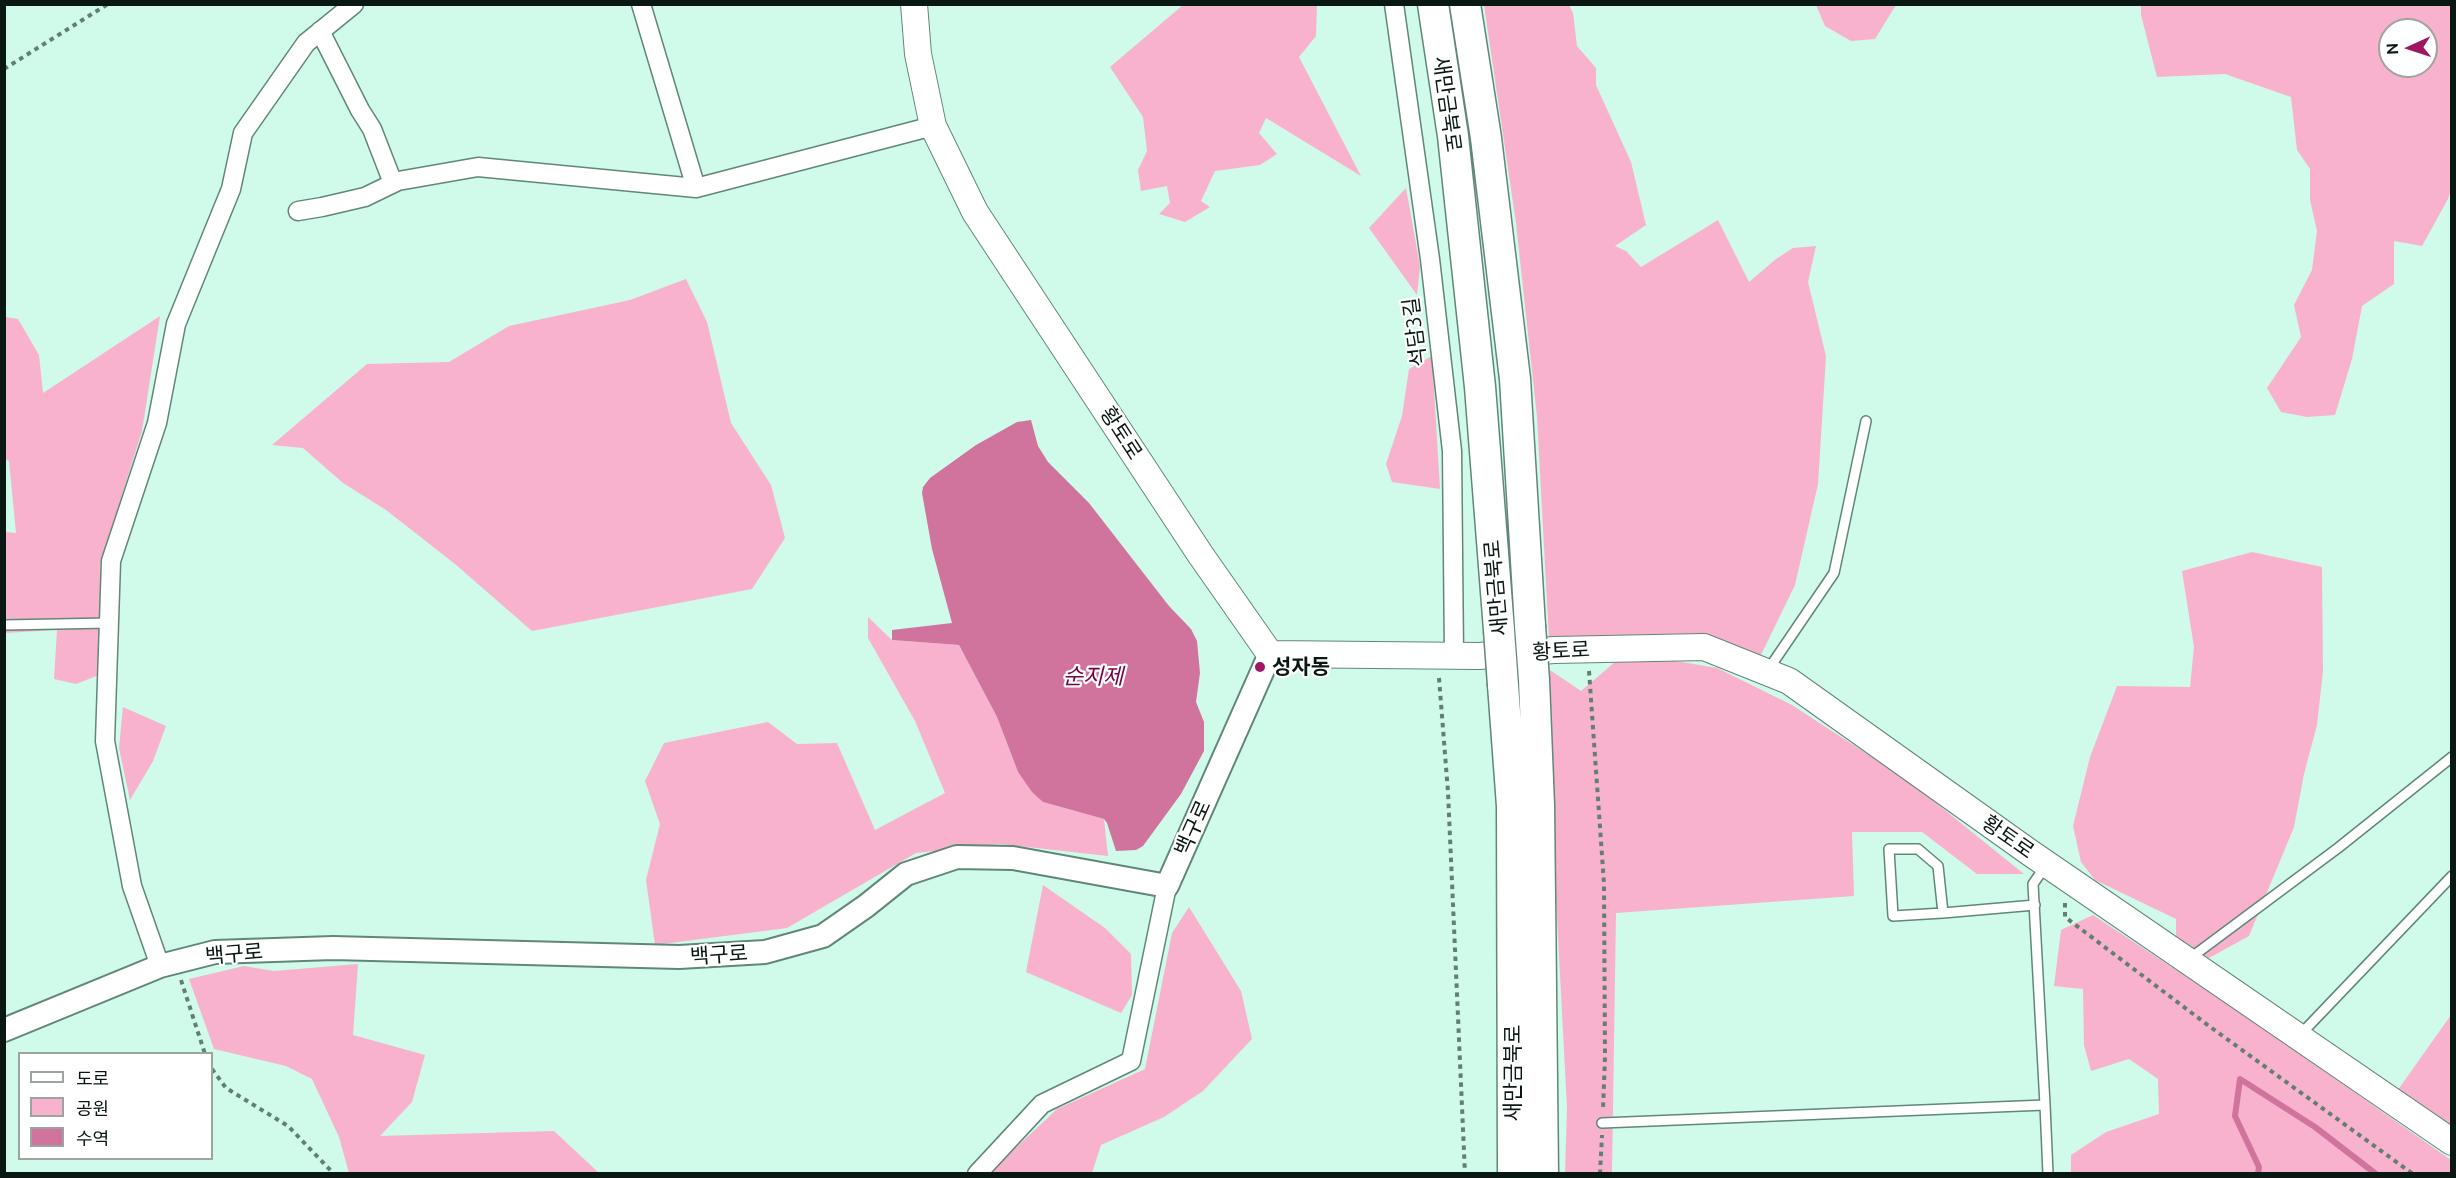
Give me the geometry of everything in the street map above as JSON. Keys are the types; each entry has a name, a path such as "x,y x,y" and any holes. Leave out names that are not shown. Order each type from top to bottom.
{"highway":[{"name":"새만금북로","path":"1433,4 1453,136 1480,387 1512,806 1513,1173"},
{"name":"새만금북로","path":"1465,4 1485,138 1515,379 1534,680 1539,805 1543,1173"}],"main road":[{"name":"황토로","path":"914,4 918,54 933,126 975,212 1200,554 1270,654 1446,656 1704,646 1767,672 1798,687 2057,871 2451,1142"}],"street":[{"path":"167,964 132,886 105,741 111,561 157,423 176,324 231,189 243,133 306,42 354,4"},
{"path":"641,4 696,188"},
{"name":"석담3길","path":"1394,4 1430,259 1452,451 1446,656"},
{"path":"320,31 372,129 393,183"},
{"path":"298,211 365,197 393,183 478,167 696,188 933,126"},
{"name":"백구로","path":"4,1030 167,964 214,952 333,948 679,957 765,952 823,936 906,874 957,857 1014,858 1167,886 1270,654"},
{"path":"977,1173 1042,1104 1131,1061 1167,886"}],"lane":[{"path":"1767,672 1834,573 1866,421"},
{"path":"4,625 109,623"},
{"path":"2187,961 2338,848 2451,757"},
{"path":"1943,913 1938,866 1918,849 1889,849 1893,916 1943,913 2035,905"},
{"path":"2048,1173 2033,884 2057,871"},
{"path":"2298,1037 2451,876"},
{"path":"1602,1124 2045,1105"}],"path":[{"path":"4,69 108,4"},
{"path":"1588,649 1604,885 1605,1056 1600,1173"},
{"path":"1446,656 1448,792 1465,1173"},
{"path":"2057,871 2065,917 2218,1033 2413,1173"},
{"path":"167,964 205,1052"},
{"path":"213,1070 226,1088 288,1125 334,1173"}],"green space":[{"path":"1183,5 1317,5 1316,36 1299,57 1361,176 1266,118 1259,133 1277,154 1260,165 1215,171 1201,201 1210,207 1185,222 1159,214 1170,203 1167,186 1141,191 1138,170 1147,151 1143,117 1110,67"},
{"path":"1484,5 1569,5 1573,13 1577,46 1596,68 1596,85 1631,162 1646,225 1615,246 1626,251 1641,267 1718,220 1749,282 1793,248 1816,246 1808,282 1826,356 1818,484 1795,585 1760,657 1549,639 1537,417 1516,223"},
{"path":"1816,5 1896,5 1875,39 1851,41 1825,26"},
{"path":"2141,5 2451,5 2451,189 2448,199 2422,246 2394,241 2394,284 2362,306 2352,359 2335,415 2307,417 2281,412 2267,388 2301,337 2294,305 2312,270 2317,231 2310,200 2310,169 2297,150 2291,97 2225,74 2157,77 2141,15"},
{"path":"1406,188 1420,266 1417,295 1369,228"},
{"path":"686,279 707,322 731,423 771,485 785,538 752,589 532,631 455,564 386,510 343,483 303,448 272,445 367,364 449,362 509,326 630,300"},
{"path":"160,316 142,431 100,565 99,675 76,684 54,679 57,630 5,633 5,532 16,533 9,461 5,459 5,317 18,319 39,355 43,393"},
{"path":"1432,356 1440,489 1392,482 1386,464 1402,416 1409,369"},
{"path":"2252,552 2322,567 2323,671 2317,725 2304,774 2294,827 2249,936 2209,958 2176,939 2176,919 2095,880 2081,862 2073,826 2090,757 2117,686 2190,687 2194,647 2182,571"},
{"path":"868,617 892,640 959,645 997,717 1018,772 1043,802 1104,819 1108,856 1000,844 916,853 787,928 655,945 646,880 660,824 645,781 664,743 768,722 797,744 837,743 875,830 945,793 915,721 868,638"},
{"path":"1664,659 1717,668 1792,705 1910,782 2024,874 1977,874 1922,832 1852,832 1854,896 1616,913 1612,1173 1565,1173 1567,1108 1556,898 1550,670 1581,691 1615,662"},
{"path":"123,707 166,726 153,761 130,800 119,748"},
{"path":"1043,885 1105,928 1131,954 1132,995 1121,1013 1026,972"},
{"path":"1189,907 1241,991 1252,1039 1203,1091 1164,1117 1101,1145 1092,1173 988,1174 1057,1109 1145,1069 1172,933"},
{"path":"2093,915 2250,1019 2451,1160 2451,1173 2071,1173 2071,1155 2106,1132 2159,1114 2158,1079 2129,1059 2091,1071 2084,1045 2083,989 2054,986 2061,930"},
{"path":"358,964 353,1035 425,1055 412,1102 380,1136 554,1131 599,1173 349,1173 339,1137 312,1079 286,1066 214,1049 189,979 244,966 274,971"},
{"path":"2451,1015 2451,1131 2395,1094"}],"water":[{"name":"순지제","path":"1031,420 1038,446 1048,462 1089,503 1169,606 1191,629 1197,641 1200,673 1196,702 1204,722 1204,751 1181,794 1143,846 1136,850 1116,851 1104,819 1043,802 1032,792 1018,772 997,717 959,645 892,640 892,630 952,623 932,549 922,493 923,487 930,478 976,445 1017,422"}],"waterway":[{"path":"2258,1174 2259,1167 2235,1116 2240,1079 2315,1127 2376,1174"}],"place":[{"name":"성자동","path":"1260,667"}]}
